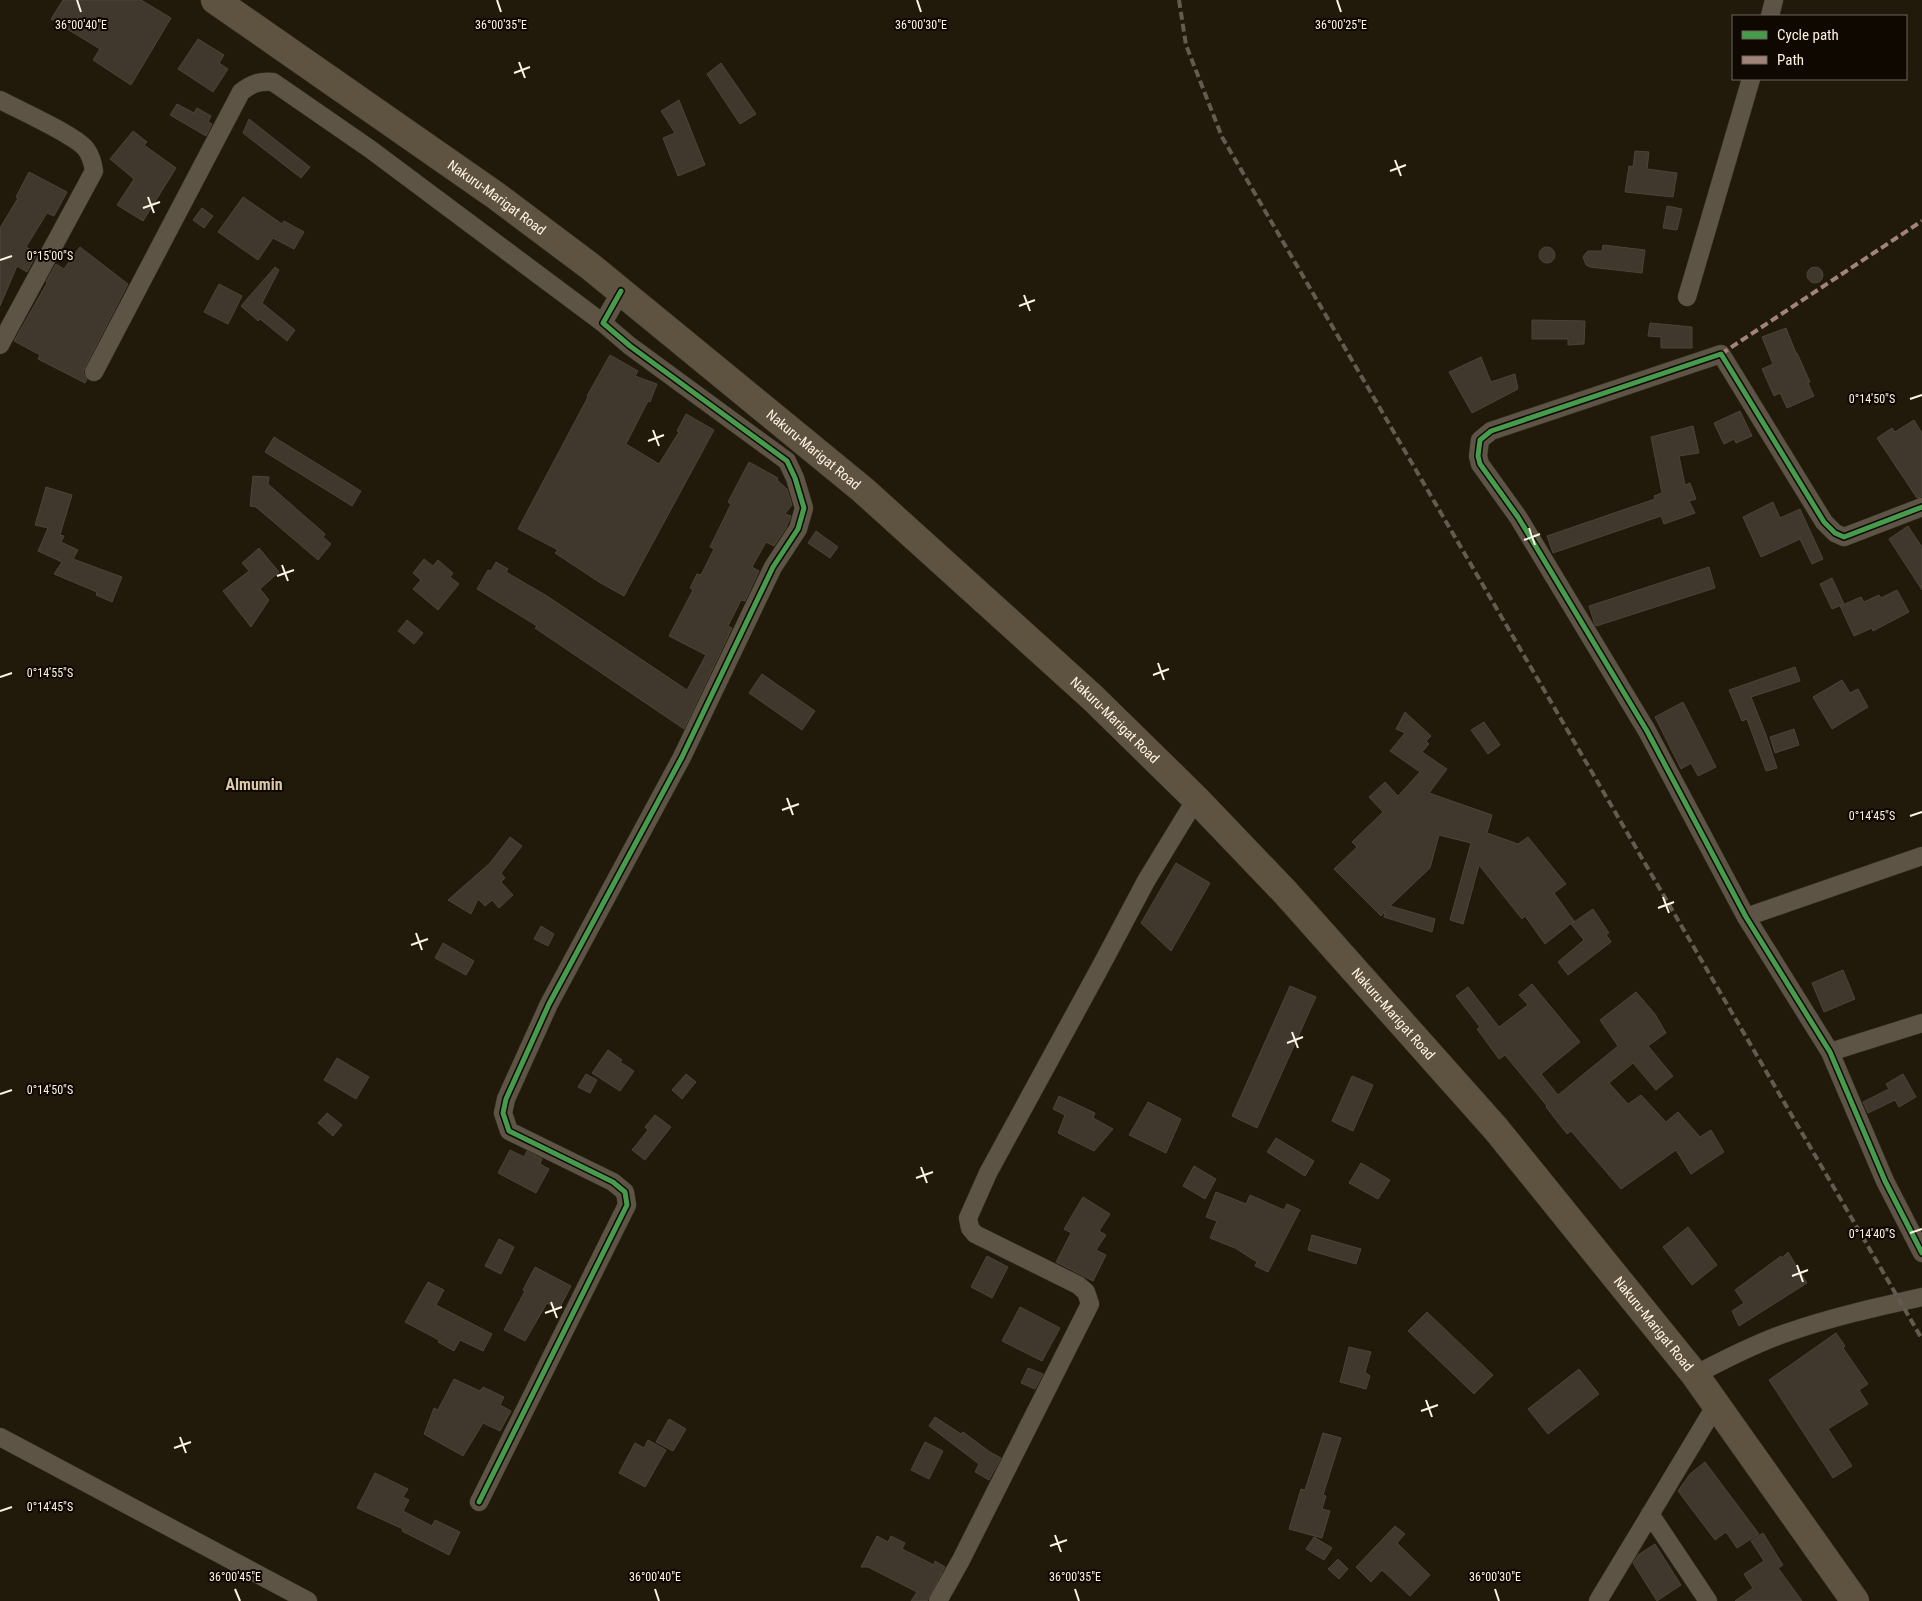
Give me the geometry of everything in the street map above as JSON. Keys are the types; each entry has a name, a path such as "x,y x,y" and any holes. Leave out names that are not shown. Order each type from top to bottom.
{"main road":[{"name":"Nakuru-Marigat Road","path":"215,0 495,195 621,291 870,497 1093,698 1196,799 1285,892 1496,1129 1695,1375 1855,1601"}],"street":[{"path":"1770,15 1774,0"},
{"path":"1687,297 1751,80"},
{"path":"94,372 241,92 250,85 261,81 273,82 370,148 630,346 787,461 795,478 804,508 798,528 773,567 682,757 549,1004 506,1099 503,1113 509,1131 613,1182 625,1192 627,1205 479,1502"},
{"path":"0,100 68,136 84,147 92,159 94,171 0,345"},
{"path":"602,323 621,291"},
{"path":"1922,507 1844,537 1835,533 1824,522 1721,354 1491,431 1480,440 1478,456 1480,464 1518,517 1647,731 1746,917 1830,1052 1885,1181 1922,1253"},
{"path":"938,1601 1090,1304 1086,1292 1078,1285 975,1234 970,1228 968,1218 988,1173 1146,881 1196,799"},
{"path":"1746,917 1922,856"},
{"path":"1830,1052 1922,1023"},
{"path":"1695,1375 1788,1332 1826,1320 1922,1297"},
{"path":"1598,1601 1716,1405"},
{"path":"0,1437 308,1601"},
{"path":"1650,1514 1708,1601"}],"building":[{"path":"63,0 141,0 171,18 131,85 93,60 100,49 51,19"},
{"path":"198,39 224,55 219,63 228,69 213,92 178,69"},
{"path":"721,63 756,114 740,124 707,74"},
{"path":"679,100 705,165 678,176 663,138 675,133 661,111"},
{"path":"177,104 194,113 197,108 211,116 208,122 212,124 206,136 170,115"},
{"path":"249,119 310,167 301,178 243,133"},
{"path":"133,131 147,142 144,145 176,168 143,221 117,205 134,179 110,159"},
{"path":"1635,151 1649,152 1647,169 1677,173 1673,197 1625,192 1629,166 1633,167"},
{"path":"29,172 67,192 54,216 47,213 26,247 37,253 27,272 17,266 0,306 0,228 18,198 16,197"},
{"path":"243,197 282,224 284,221 304,232 294,249 273,238 258,260 218,232"},
{"path":"1667,206 1682,209 1677,230 1663,228"},
{"path":"202,208 213,216 204,228 193,220"},
{"path":"1603,245 1645,250 1642,273 1586,265 1583,257 1585,254 1588,251 1602,251"},
{"path":"80,247 128,284 85,367 83,373 87,379 85,383 38,359 40,355 14,341 56,264 64,269"},
{"path":"1547,247 1555,255 1547,263 1539,255"},
{"path":"275,267 279,270 262,303 295,330 287,341 260,319 258,321 241,306"},
{"path":"1815,267 1823,275 1815,283 1807,275"},
{"path":"219,284 242,296 228,324 204,312"},
{"path":"1532,320 1585,321 1584,344 1568,345 1568,339 1532,339"},
{"path":"1650,323 1692,327 1692,348 1661,348 1661,337 1648,336"},
{"path":"1786,328 1810,382 1808,383 1814,396 1787,408 1780,393 1774,396 1762,369 1773,364 1762,337"},
{"path":"610,355 638,371 635,376 657,384 650,402 648,401 626,444 659,464 679,432 677,431 686,414 714,430 624,596 555,553 558,550 518,529"},
{"path":"1481,357 1491,382 1515,374 1518,389 1472,413 1449,372"},
{"path":"1740,411 1752,436 1736,443 1734,439 1724,444 1714,423"},
{"path":"1914,420 1922,433 1922,497 1917,498 1877,438 1892,428 1895,432"},
{"path":"1693,426 1699,453 1679,456 1685,485 1690,483 1696,499 1689,501 1695,513 1664,524 1661,516 1553,553 1547,536 1655,499 1654,496 1662,493 1651,437"},
{"path":"274,437 361,491 352,506 265,452"},
{"path":"749,462 778,478 777,480 787,489 792,505 785,514 791,516 786,528 774,546 766,542 752,567 759,571 745,601 741,600 728,626 732,628 684,729 535,628 537,626 477,589 488,570 491,571 496,562 508,569 506,572 547,596 687,690 706,655 669,636 693,590 690,588 697,574 701,575 714,549 710,547 731,504 728,502"},
{"path":"253,476 269,477 268,484 325,534 323,537 331,544 318,560 256,507 250,506"},
{"path":"46,487 72,495 60,535 64,536 61,542 78,550 73,559 122,577 112,602 96,595 97,592 54,574 62,562 38,551 48,528 35,525"},
{"path":"1773,502 1780,518 1800,509 1823,559 1812,564 1800,539 1761,557 1743,517"},
{"path":"1908,526 1922,547 1922,590 1889,539"},
{"path":"816,531 838,547 830,558 808,543"},
{"path":"259,548 279,572 260,589 269,600 251,627 223,591 249,571 242,563"},
{"path":"424,559 433,566 438,560 453,573 450,577 459,584 438,610 413,589 421,580 413,573"},
{"path":"1709,567 1715,588 1595,625 1589,606"},
{"path":"1832,578 1844,604 1832,609 1820,584"},
{"path":"1897,590 1909,612 1873,631 1872,628 1854,636 1840,606 1861,597 1864,602 1879,595 1881,598"},
{"path":"407,620 423,633 414,644 398,631"},
{"path":"1795,667 1800,681 1751,697 1777,768 1766,771 1747,719 1742,721 1729,690"},
{"path":"762,674 815,711 802,730 749,693"},
{"path":"1842,680 1850,693 1858,689 1868,707 1832,729 1813,697"},
{"path":"1683,702 1716,767 1698,776 1691,763 1681,769 1655,717"},
{"path":"1405,712 1431,736 1426,741 1429,744 1422,752 1447,769 1429,793 1492,815 1487,833 1518,844 1528,837 1566,884 1554,893 1574,921 1545,944 1525,916 1522,919 1479,865 1463,924 1450,920 1471,843 1439,835 1430,868 1390,906 1435,919 1432,932 1384,917 1385,911 1381,916 1334,869 1357,847 1352,842 1383,812 1369,797 1385,782 1398,796 1420,772 1390,751 1405,733 1396,729"},
{"path":"1484,722 1500,745 1488,754 1471,730"},
{"path":"1794,729 1799,745 1775,753 1770,737"},
{"path":"510,837 522,846 501,873 505,878 501,882 513,895 499,908 492,900 485,906 478,899 471,914 448,900 490,863"},
{"path":"1176,863 1210,883 1171,951 1141,923"},
{"path":"1593,909 1609,933 1606,934 1611,942 1568,975 1558,962 1584,940 1571,924"},
{"path":"541,926 554,934 548,946 534,939"},
{"path":"443,943 474,961 466,975 435,958"},
{"path":"1843,970 1855,999 1824,1012 1812,983"},
{"path":"1532,984 1580,1042 1541,1074 1558,1095 1618,1046 1600,1020 1636,992 1655,1014 1666,1033 1648,1046 1673,1076 1656,1090 1633,1063 1609,1083 1628,1104 1641,1095 1666,1122 1678,1112 1700,1137 1711,1130 1724,1152 1691,1174 1676,1150 1621,1189 1571,1131 1567,1134 1547,1106 1505,1055 1499,1059 1477,1029 1480,1027 1456,996 1468,987 1499,1027 1528,1005 1519,995"},
{"path":"1290,986 1316,997 1257,1128 1232,1116"},
{"path":"608,1050 622,1060 620,1062 634,1071 620,1091 592,1073"},
{"path":"337,1058 369,1077 356,1099 324,1080"},
{"path":"586,1074 597,1080 590,1093 578,1087"},
{"path":"686,1074 696,1082 682,1099 672,1090"},
{"path":"1903,1074 1916,1097 1899,1107 1895,1100 1868,1113 1863,1102 1889,1089 1886,1084"},
{"path":"1352,1076 1373,1085 1353,1131 1332,1121"},
{"path":"1059,1096 1095,1113 1093,1118 1113,1129 1094,1151 1058,1133 1065,1115 1053,1109"},
{"path":"1148,1102 1181,1119 1166,1153 1129,1135"},
{"path":"327,1113 342,1125 333,1136 318,1123"},
{"path":"655,1115 671,1127 645,1160 632,1150 648,1130 645,1127"},
{"path":"1276,1138 1314,1161 1305,1176 1267,1152"},
{"path":"510,1150 524,1157 527,1151 542,1159 540,1164 549,1169 536,1193 498,1173"},
{"path":"1361,1163 1390,1180 1378,1199 1349,1183"},
{"path":"1194,1166 1216,1179 1205,1199 1183,1186"},
{"path":"1216,1192 1246,1204 1250,1195 1284,1210 1287,1204 1300,1210 1268,1272 1255,1266 1257,1262 1235,1248 1210,1238 1217,1221 1206,1217"},
{"path":"1083,1197 1110,1214 1099,1231 1106,1235 1096,1250 1106,1255 1093,1281 1056,1262 1071,1233 1064,1229"},
{"path":"1688,1227 1717,1265 1692,1285 1663,1247"},
{"path":"1312,1235 1361,1249 1356,1264 1308,1250"},
{"path":"499,1239 514,1247 501,1274 485,1266"},
{"path":"1788,1252 1807,1283 1739,1326 1732,1311 1744,1303 1735,1290"},
{"path":"987,1256 1008,1267 992,1298 971,1287"},
{"path":"535,1267 571,1286 559,1309 547,1303 525,1341 504,1330 525,1291 523,1290"},
{"path":"428,1282 444,1290 436,1305 492,1334 483,1351 460,1340 454,1351 438,1342 439,1340 405,1322"},
{"path":"1020,1307 1060,1328 1042,1361 1002,1341"},
{"path":"1427,1312 1493,1375 1474,1394 1408,1331"},
{"path":"1836,1333 1845,1346 1843,1348 1868,1384 1859,1390 1868,1404 1828,1429 1852,1466 1833,1478 1769,1380"},
{"path":"1349,1347 1371,1352 1365,1372 1370,1376 1366,1389 1340,1382"},
{"path":"1028,1368 1043,1374 1035,1389 1021,1383"},
{"path":"1579,1369 1599,1394 1548,1434 1528,1409"},
{"path":"454,1379 480,1391 483,1387 504,1397 500,1405 511,1411 500,1431 483,1423 463,1456 424,1434 434,1408 438,1410"},
{"path":"935,1417 961,1434 963,1432 1001,1458 989,1480 975,1472 979,1464 929,1426"},
{"path":"669,1419 686,1429 673,1451 656,1442"},
{"path":"1323,1433 1341,1438 1323,1495 1326,1496 1322,1509 1330,1511 1322,1538 1289,1529 1301,1489 1305,1490"},
{"path":"648,1440 666,1450 645,1487 619,1473 635,1443 644,1448"},
{"path":"925,1442 943,1451 929,1479 911,1470"},
{"path":"1705,1462 1759,1534 1737,1548 1726,1532 1715,1540 1678,1491 1690,1474"},
{"path":"375,1473 408,1489 403,1497 409,1500 403,1511 432,1526 435,1520 460,1532 449,1555 402,1531 403,1529 357,1508"},
{"path":"1395,1526 1405,1534 1397,1543 1430,1575 1410,1596 1382,1570 1371,1582 1356,1567"},
{"path":"1763,1533 1783,1565 1778,1568 1802,1601 1735,1601 1753,1588 1744,1574 1764,1561 1751,1541"},
{"path":"877,1536 888,1542 891,1536 905,1543 902,1549 934,1565 935,1561 945,1567 927,1601 911,1601 917,1592 868,1567 861,1567"},
{"path":"1314,1537 1332,1548 1324,1560 1306,1549"},
{"path":"1655,1544 1681,1585 1657,1601 1633,1563 1638,1555"},
{"path":"1338,1559 1348,1569 1339,1579 1328,1569"}],"railway":[{"path":"1179,0 1186,45 1222,137 1922,1339"}],"marked path":[{"path":"1721,354 1922,221"}],"cycle path":[{"path":"479,1502 627,1205 625,1192 613,1182 509,1131 503,1113 506,1099 549,1004 682,757 773,567 798,529 804,508 795,478 787,461 630,346 603,323 621,291"},
{"path":"1922,507 1844,537 1835,533 1824,522 1721,354 1491,431 1480,440 1478,456 1480,464 1518,517 1647,731 1746,917 1830,1052 1885,1181 1922,1253"}],"district":[{"name":"Almumin","path":"254,784"}]}
